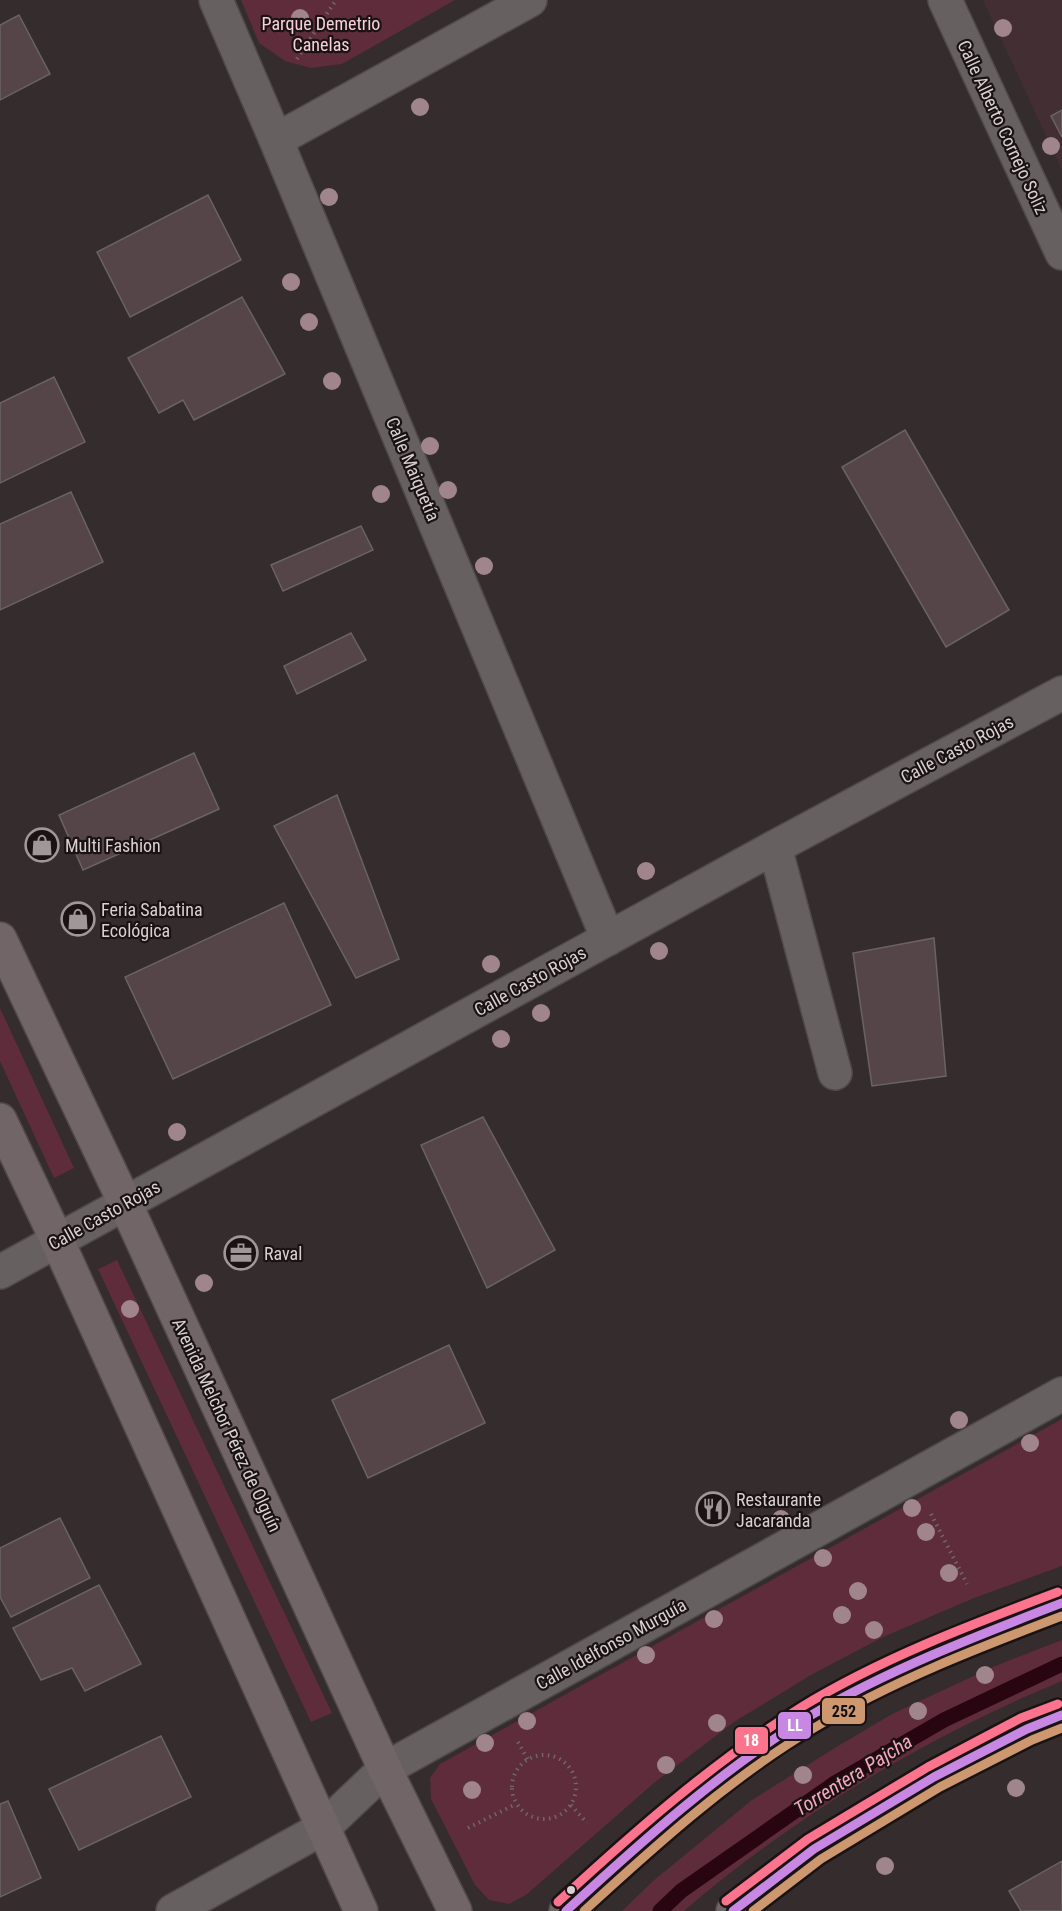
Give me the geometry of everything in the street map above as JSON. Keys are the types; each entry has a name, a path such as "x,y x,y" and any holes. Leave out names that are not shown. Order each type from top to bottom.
{"highway":[{"name":"Avenida Melchor Pérez de Olguín","path":"0,939 125,1203 386,1769 455,1911"},
{"path":"0,1120 57,1240 361,1911"}],"main road":[{"path":"566,1911 635,1848 730,1770 816,1712 894,1673 991,1629 1062,1603"},
{"path":"733,1911 814,1849 934,1777 1027,1729 1062,1715"}],"street":[{"name":"Calle Maiquetía","path":"216,0 608,939"},
{"path":"276,140 530,0"},
{"name":"Calle Alberto Cornejo Soliz","path":"945,0 1062,253"},
{"name":"Calle Casto Rojas","path":"0,1272 775,847 1062,693"},
{"path":"775,847 835,1073"},
{"name":"Calle Idelfonso Murguía","path":"172,1911 323,1828 386,1769 1062,1394"}],"path":[{"path":"297,59 336,0"},
{"path":"931,1513 967,1584"},
{"path":"515,1738 528,1760"},
{"path":"549,1755 559,1758 574,1774 577,1785 571,1805 553,1818 542,1819 531,1816 516,1804 512,1794 514,1775 528,1760 549,1755"},
{"path":"468,1828 516,1804"},
{"path":"571,1805 587,1823"}],"shaded area":[{"path":"983,0 1062,0 1062,170"}],"green space":[{"name":"Parque Demetrio Canelas","path":"241,0 455,0 342,64 311,68 285,61 259,43"},
{"path":"0,1008 74,1168 54,1178 0,1061"},
{"path":"117,1260 332,1713 311,1722 98,1269"},
{"path":"1062,1419 1062,1566 974,1598 883,1637 811,1675 734,1722 654,1783 526,1895 509,1904 489,1900 475,1885 431,1799 430,1778 440,1764"},
{"path":"1062,1640 1062,1681 962,1727 864,1781 771,1843 684,1911 622,1911 653,1881 752,1800 833,1749 892,1714 995,1666"}],"building":[{"path":"19,15 50,74 0,100 0,25"},
{"path":"1062,110 1062,137 1051,116"},
{"path":"208,195 241,260 130,317 97,252"},
{"path":"242,297 285,374 194,420 183,400 159,413 128,358"},
{"path":"54,377 85,442 0,483 0,403"},
{"path":"905,430 1009,610 946,647 842,467"},
{"path":"71,492 103,562 0,610 0,524"},
{"path":"361,526 373,550 283,591 271,565"},
{"path":"351,633 366,660 297,694 284,666"},
{"path":"194,753 219,809 83,870 59,815"},
{"path":"337,795 399,959 356,978 274,826"},
{"path":"284,903 331,1005 173,1079 125,977"},
{"path":"934,938 946,1076 872,1086 853,953"},
{"path":"483,1117 555,1250 487,1288 421,1145"},
{"path":"449,1345 485,1423 368,1478 332,1400"},
{"path":"60,1518 90,1578 11,1617 0,1597 0,1548"},
{"path":"99,1585 141,1664 85,1691 72,1668 41,1680 13,1628"},
{"path":"161,1736 191,1797 79,1850 49,1789"},
{"path":"8,1801 41,1878 0,1897 0,1804"},
{"path":"1062,1861 1062,1911 1021,1911 1009,1891"}],"waterway":[{"name":"Torrentera Pajcha","path":"660,1911 681,1891 835,1783 944,1720 1062,1664"}],"transit line":[{"name":"18","path":"558,1902 674,1799 767,1729 800,1708 830,1690 894,1658 1058,1592"},
{"name":"LL","path":"566,1911 682,1808 744,1760 808,1717 901,1669 1062,1603"},
{"name":"252","path":"584,1911 666,1837 723,1790 814,1728 905,1680 1062,1616"},
{"name":"18","path":"726,1901 808,1839 928,1767 1021,1718 1058,1704"},
{"name":"LL","path":"733,1911 814,1849 934,1777 1027,1729 1062,1715"},
{"name":"252","path":"753,1911 821,1859 940,1787 1032,1740 1062,1728"}],"place":[{"name":"Multi Fashion","path":"42,845"},
{"name":"Feria Sabatina Ecológica","path":"78,919"},
{"name":"Raval","path":"241,1253"},
{"name":"Restaurante Jacaranda","path":"713,1509"}]}
